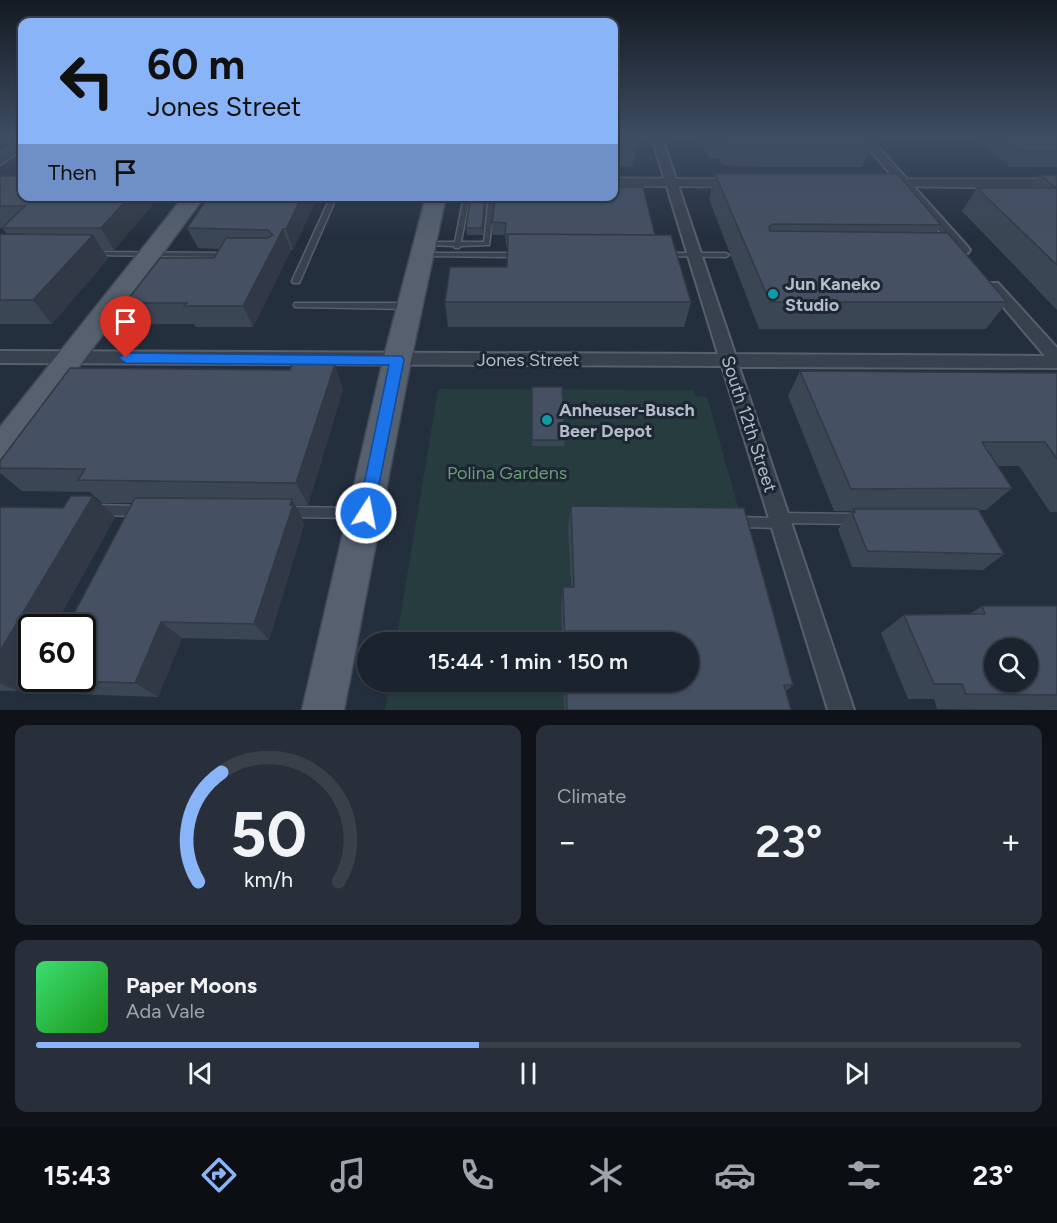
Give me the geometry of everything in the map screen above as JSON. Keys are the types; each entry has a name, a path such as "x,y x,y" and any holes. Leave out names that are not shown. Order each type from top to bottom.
{"main road":[{"path":"0,450 191,201"},
{"path":"323,710 397,360 435,201"}],"street":[{"name":"South 12th Street","path":"667,171 841,710"},
{"path":"894,171 970,263 1057,361"},
{"path":"618,182 752,183"},
{"path":"868,183 1057,184"},
{"name":"Jones Street","path":"0,357 1057,361"}],"lane":[{"path":"296,281 332,201"},
{"path":"456,255 465,224 465,202 474,201"},
{"path":"425,249 458,244 487,244 492,201"},
{"path":"425,249 456,255 525,255"},
{"path":"89,254 230,255"},
{"path":"663,255 726,255"},
{"path":"298,305 411,306"},
{"path":"91,510 150,511"},
{"path":"282,512 366,513"},
{"path":"722,522 861,519"}],"green space":[{"name":"Polina Gardens","path":"438,389 693,390 695,396 707,397 744,528 569,526 571,607 561,607 562,632 398,632"},
{"path":"387,692 563,692 564,710 385,710"}],"building":[{"path":"715,174 898,174 941,225 773,224 769,227 770,231 948,233 1007,302 770,302"},
{"path":"1040,175 1057,175 1057,265 977,188 1056,188"},
{"path":"0,176 18,176 18,201 125,201 101,228 2,228 25,206 0,206"},
{"path":"618,187 643,187 655,235 505,234 506,223 492,222 495,201 618,201"},
{"path":"206,201 300,201 243,306 125,303 160,258 214,258 226,238 268,238 273,235 268,230 187,228"},
{"path":"470,201 485,201 482,228 466,228"},
{"path":"0,234 93,235 33,300 0,300"},
{"path":"508,234 671,235 691,302 445,302 450,267 507,267"},
{"path":"292,364 335,364 296,483 78,480 85,469 0,468 0,461 70,368 290,370"},
{"path":"800,371 1057,373 1057,459 1045,442 982,442 1012,488 851,489"},
{"name":"Anheuser-Busch Beer Depot","path":"532,387 562,387 565,440 532,440"},
{"path":"71,496 93,496 22,614 18,614 18,621 0,651 0,507 63,508"},
{"path":"135,498 292,499 290,505 293,505 254,624 161,622 135,683 96,682 96,614 74,614"},
{"path":"571,506 744,508 793,685 784,685 791,710 567,710 566,692 699,692 699,632 565,632 563,587 574,587"},
{"path":"853,509 978,509 1004,554 867,551 852,512 855,512"},
{"path":"982,606 1057,606 1057,695 966,694 962,684 934,684 904,615 985,614"}],"place":[{"name":"Jun Kaneko Studio","path":"773,294"},
{"name":"Anheuser-Busch Beer Depot","path":"547,420"}],"route":[{"path":"126,358 397,360 366,513"}]}
